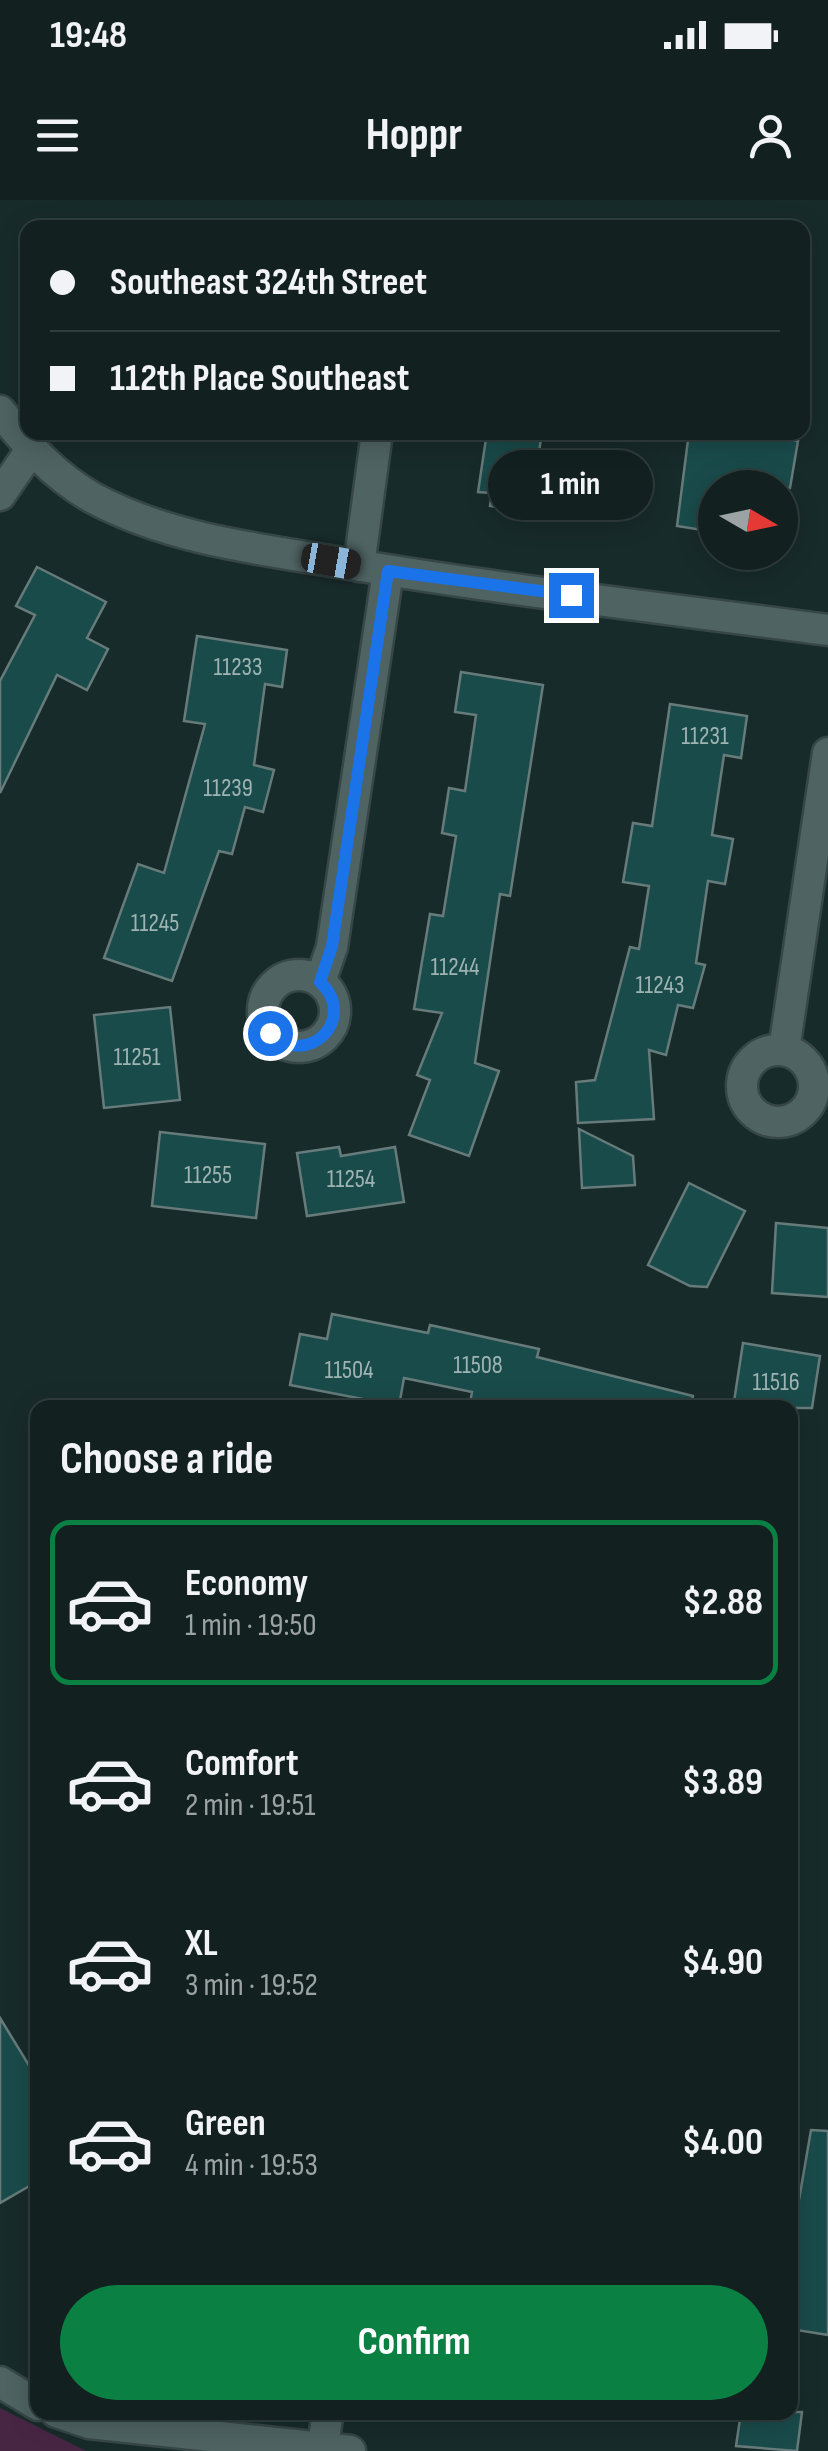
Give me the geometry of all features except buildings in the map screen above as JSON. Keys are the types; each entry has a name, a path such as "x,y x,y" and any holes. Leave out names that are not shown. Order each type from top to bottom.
{"street":[{"path":"0,411 20,436"},
{"path":"23,440 76,487 157,525 227,543 374,568 828,630"},
{"path":"320,982 332,946 374,568 376,440"},
{"path":"0,495 31,450"},
{"path":"784,1050 828,753"},
{"path":"0,2382 30,2400"},
{"path":"80,2420 332,2449 329,2420"}],"shaded area":[{"path":"0,2408 86,2451 0,2451"}],"route":[{"path":"270,1033 278,1041 300,1048 321,1040 334,1022 333,999 320,982 332,946 388,571 571,595"}]}
